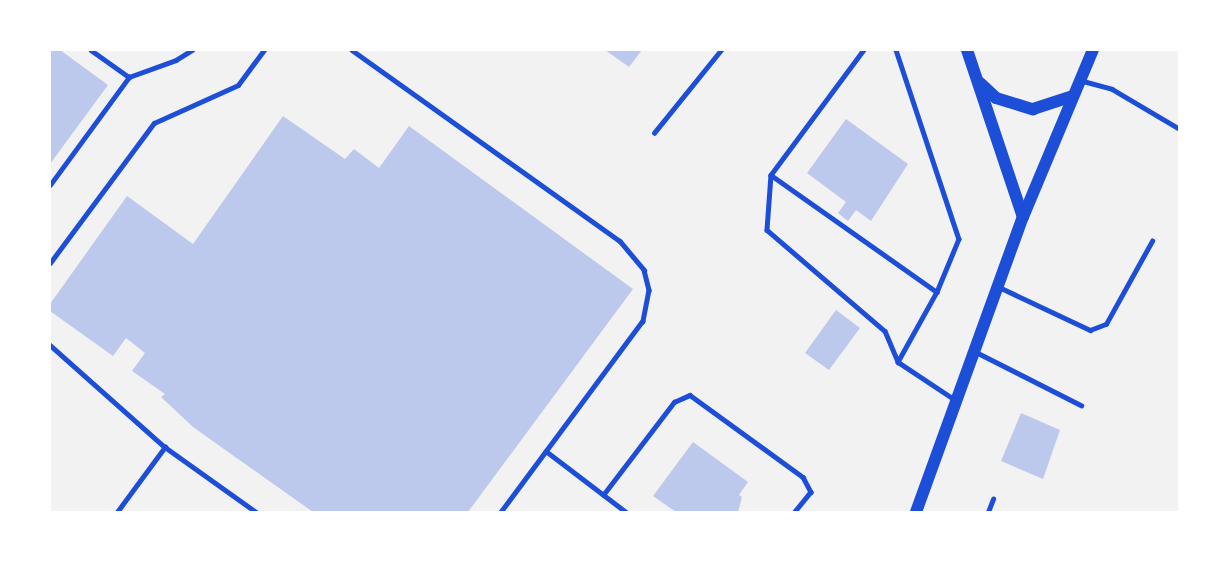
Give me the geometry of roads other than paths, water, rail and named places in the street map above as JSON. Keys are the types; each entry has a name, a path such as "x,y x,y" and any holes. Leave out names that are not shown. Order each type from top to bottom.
{"main road":[{"path":"967,50 1023,217"},
{"path":"916,513 1023,217 1093,50"},
{"path":"977,81 996,98 1033,109 1073,96"}],"lane":[{"path":"91,50 129,77"},
{"path":"50,185 129,77 176,60 192,50"},
{"path":"50,262 154,123 238,85 264,50"},
{"path":"352,50 620,241 644,270 649,290 643,321 501,513"},
{"path":"654,133 721,50"},
{"path":"864,50 771,174 767,230 885,331 898,362 956,400"},
{"path":"896,50 959,239 938,292 898,362"},
{"path":"1080,80 1112,89 1179,129"},
{"path":"771,174 938,292"},
{"path":"998,286 1090,330 1106,324 1152,241"},
{"path":"50,345 165,447 256,513"},
{"path":"974,351 1081,405"},
{"path":"603,495 674,402 690,395 802,477 811,492 795,513"},
{"path":"117,513 165,447"},
{"path":"546,451 626,513"},
{"path":"988,513 993,499"}]}
